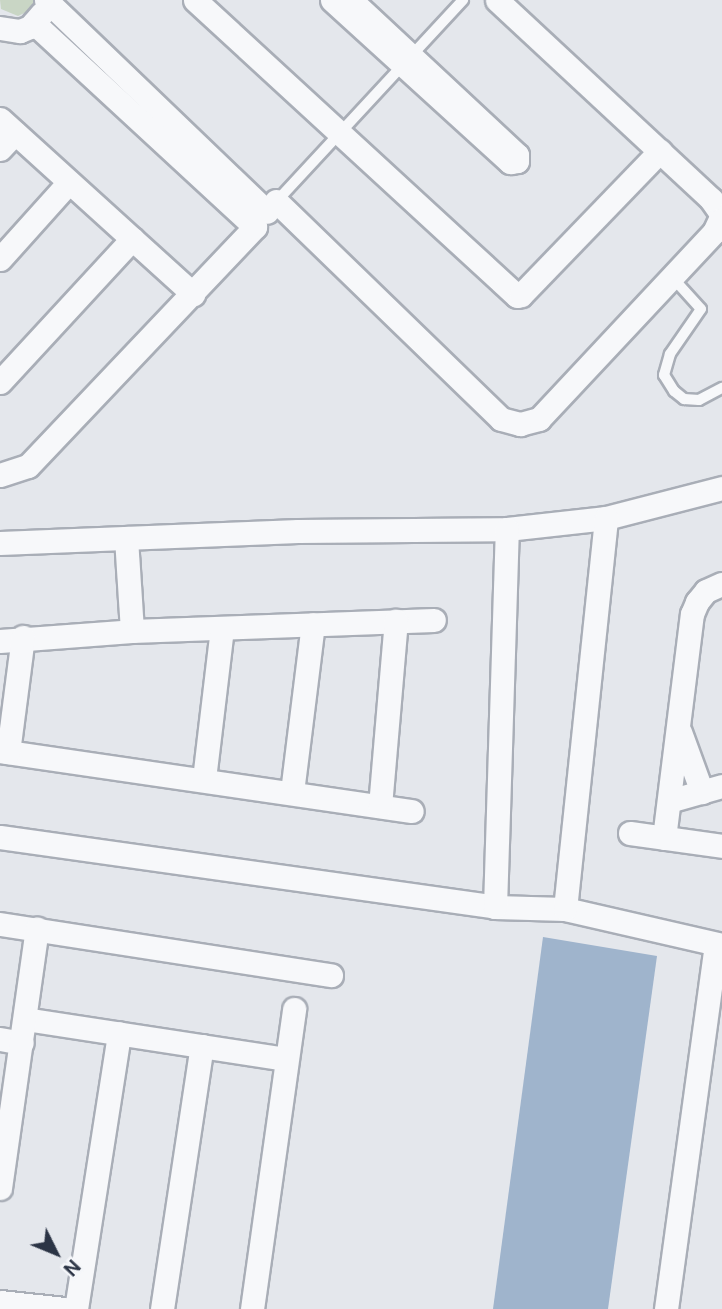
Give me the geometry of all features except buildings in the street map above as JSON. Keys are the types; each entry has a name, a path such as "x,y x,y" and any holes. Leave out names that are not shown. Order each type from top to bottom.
{"street":[{"path":"0,28 20,31 34,23 44,11 46,0"},
{"path":"46,0 266,213"},
{"path":"195,0 517,296 522,295 660,151"},
{"path":"332,0 407,61 517,155 517,162 510,162 407,61 351,0"},
{"path":"34,23 266,213 501,419 520,424 539,419 714,232 722,215 711,198 497,0"},
{"path":"5,134 69,182 193,294"},
{"path":"0,259 69,182"},
{"path":"0,475 28,466 193,294 266,213"},
{"path":"0,382 132,239"},
{"path":"0,542 298,531 507,529 606,518 722,488"},
{"path":"565,909 606,518"},
{"path":"495,907 507,529"},
{"path":"127,538 132,631"},
{"path":"664,838 692,614 706,591 722,584"},
{"path":"0,640 132,631 434,620"},
{"path":"380,806 396,621"},
{"path":"292,792 313,624"},
{"path":"204,779 222,628"},
{"path":"23,637 4,751 412,811"},
{"path":"669,801 712,789 678,728"},
{"path":"630,833 722,846"},
{"path":"0,837 495,907 565,909 719,944 666,1309"},
{"path":"0,923 331,975"},
{"path":"0,1188 11,1041 25,1019 37,929"},
{"path":"252,1309 294,1009"},
{"path":"25,1019 285,1059"},
{"path":"76,1309 119,1033"},
{"path":"162,1309 202,1046"},
{"path":"3,1305 64,1309"}],"lane":[{"path":"266,213 463,0"},
{"path":"672,277 701,309 670,354 664,375 674,391 684,399 699,400 722,387"}],"green space":[{"path":"0,0 38,0 35,8 18,16 1,9"}],"water":[{"path":"543,937 657,956 608,1309 493,1309"}]}
